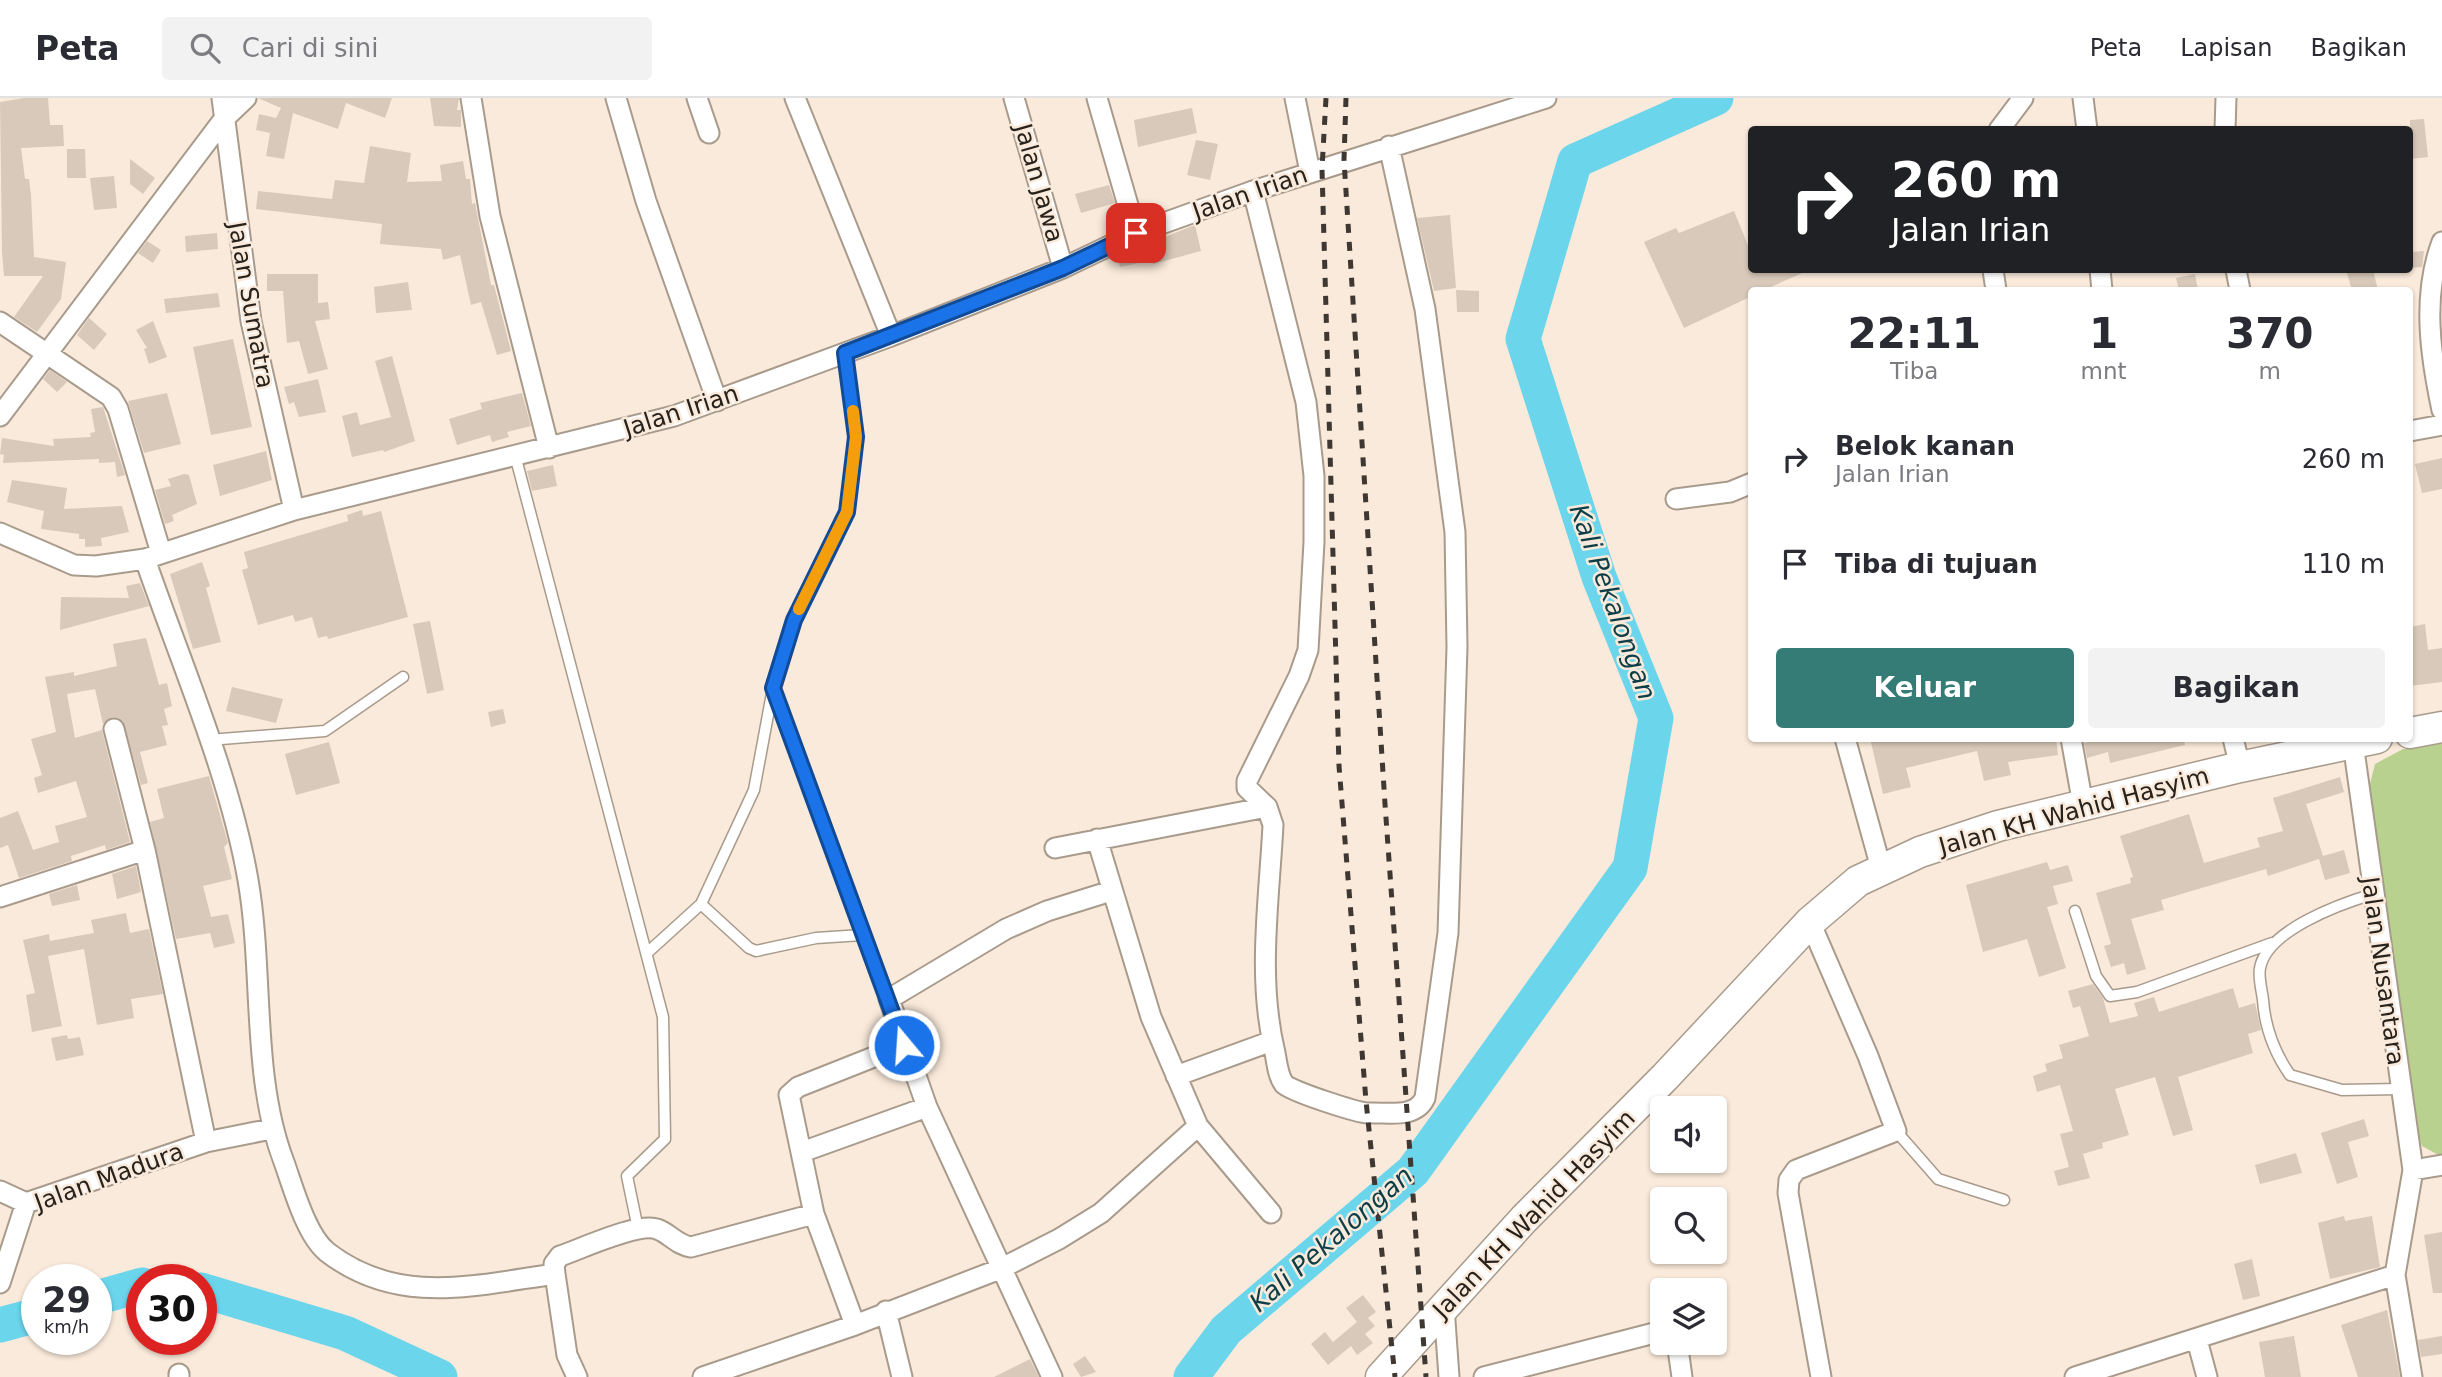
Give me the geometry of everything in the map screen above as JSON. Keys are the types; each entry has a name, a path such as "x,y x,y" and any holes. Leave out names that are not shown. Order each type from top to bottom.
{"main road":[{"path":"2413,732 2442,727"},
{"name":"Jalan KH Wahid Hasyim","path":"1381,1377 1444,1307 1810,922 1840,894 1881,868 1998,827 2353,742"}],"street":[{"name":"Jalan Sumatra","path":"222,98 251,321 294,510"},
{"path":"0,416 224,119 246,98"},
{"path":"471,98 490,216 549,448"},
{"path":"616,98 646,201 717,401"},
{"path":"697,98 709,133"},
{"path":"795,98 891,336"},
{"name":"Jalan Jawa","path":"1014,98 1063,268"},
{"path":"1097,98 1136,233"},
{"path":"1295,98 1310,172"},
{"name":"Jalan Irian","path":"0,533 74,565 96,566 153,556 294,510 674,416 891,336 1063,268 1136,233 1516,102 1546,98"},
{"path":"2001,126 2023,98"},
{"path":"2083,98 2086,126"},
{"path":"2225,126 2226,98"},
{"path":"1252,191 1306,402 1314,476 1312,616 1308,650 1299,676 1247,781 1247,788 1267,807 1273,825 1264,990 1272,1041 1284,1084 1289,1089 1326,1100 1348,1111 1412,1112 1421,1107 1425,1098 1448,933 1457,647 1455,532 1426,309 1389,146"},
{"path":"2442,242 2430,292 2433,363 2442,410"},
{"path":"0,322 48,351 99,387 118,409 153,556 208,740 227,794 248,881 271,1129 304,1216 317,1239 324,1250 363,1273 411,1289 450,1289 555,1273"},
{"path":"2413,430 2442,425"},
{"path":"1676,499 1730,492 1748,485"},
{"path":"114,729 145,850 206,1142"},
{"path":"1846,742 1881,868"},
{"path":"2072,742 2083,806"},
{"path":"2234,742 2240,767"},
{"name":"Jalan Nusantara","path":"2353,742 2413,1170 2395,1275 2412,1377"},
{"path":"1055,848 1267,807"},
{"path":"1097,839 1151,1017 1198,1126 1271,1213"},
{"path":"0,897 145,850"},
{"path":"1052,1377 927,1107 888,999 1006,929 1047,911 1111,891"},
{"path":"1810,922 1868,1056 1896,1131 1796,1170 1789,1180 1790,1203 1821,1377"},
{"path":"1176,1076 1272,1041"},
{"path":"855,1325 814,1214 789,1103 792,1091 904,1045"},
{"path":"802,1152 927,1107"},
{"path":"703,1377 855,1325 1000,1269 1082,1226 1101,1213 1198,1126"},
{"name":"Jalan Madura","path":"0,1283 26,1203 206,1142 271,1129"},
{"path":"2413,1170 2442,1165"},
{"path":"0,1192 26,1203"},
{"path":"577,1377 567,1355 555,1273 554,1264 561,1256 638,1228 659,1229 682,1246 691,1247 814,1214"},
{"path":"2078,1377 2395,1275"},
{"path":"1444,1307 1449,1377"},
{"path":"886,1311 902,1377"},
{"path":"1484,1377 1650,1334"},
{"path":"2197,1340 2207,1377"},
{"path":"1679,1355 1682,1377"}],"lane":[{"path":"647,953 701,904 754,790 773,688 794,620 847,512 856,437 845,353"},
{"path":"515,455 663,1017 662,1086 666,1133 663,1144 628,1173 638,1228"},
{"path":"208,740 325,731 403,677"},
{"path":"773,688 862,935 888,999"},
{"path":"2075,911 2096,976 2110,996 2137,992 2273,943 2300,924 2373,894"},
{"path":"701,904 749,948 756,951 816,938 862,935"},
{"path":"2273,943 2259,968 2263,1008 2274,1052 2290,1075 2342,1090 2400,1089"},
{"path":"1896,1131 1938,1180 2004,1200"}],"green space":[{"path":"2442,743 2442,1157 2422,1146 2410,1108 2369,788 2375,764 2403,749"}],"building":[{"path":"48,98 50,125 63,125 64,146 21,148 25,179 29,179 31,195 34,257 66,262 61,299 37,332 14,317 43,276 4,276 2,252 0,102"},
{"path":"258,98 392,98 385,118 346,103 338,129 293,113 284,159 266,156 270,133 256,130 259,114 276,118 281,108"},
{"path":"430,98 459,98 457,110 461,110 461,127 434,126"},
{"path":"1192,108 1197,133 1138,147 1134,120"},
{"path":"2424,119 2428,157 2413,159 2413,126 2410,126 2410,120"},
{"path":"1196,140 1218,144 1210,180 1187,175"},
{"path":"370,146 411,153 407,182 442,181 440,165 463,161 466,179 470,179 472,204 475,203 491,285 494,285 511,351 497,355 481,302 471,305 460,255 443,260 441,249 380,244 382,224 256,209 258,191 332,199 335,180 364,183"},
{"path":"67,149 85,149 86,178 67,178"},
{"path":"130,159 155,178 143,194 130,184"},
{"path":"114,176 117,208 94,210 90,178"},
{"path":"1109,185 1115,203 1081,213 1075,194"},
{"path":"1734,211 1748,245 1748,273 1802,273 1771,287 1748,287 1748,298 1684,328 1644,242 1676,228 1679,233"},
{"path":"1450,215 1456,288 1434,291 1417,218"},
{"path":"1195,225 1201,251 1153,264 1152,260 1120,267 1117,256"},
{"path":"217,233 218,249 186,252 185,236"},
{"path":"147,241 161,250 153,263 138,253"},
{"path":"2424,251 2422,267 2413,268 2413,252"},
{"path":"2347,273 2374,273 2377,287 2351,287"},
{"path":"267,274 318,274 318,303 328,302 330,319 315,321 328,369 308,374 299,341 287,343 283,291 267,291"},
{"path":"2195,274 2197,287 2178,287 2176,278"},
{"path":"408,282 412,310 376,313 374,287"},
{"path":"1456,290 1479,291 1479,312 1457,312"},
{"path":"218,293 220,307 166,313 164,299"},
{"path":"89,318 107,334 94,350 77,335"},
{"path":"153,321 167,357 149,364 144,349 147,348 136,330"},
{"path":"233,339 252,427 211,435 193,347"},
{"path":"392,356 415,441 384,452 383,450 352,457 342,416 357,412 360,425 391,417 375,361"},
{"path":"50,370 67,382 57,392 43,379"},
{"path":"318,379 326,412 299,417 294,402 289,404 284,387"},
{"path":"167,393 181,444 144,453 128,401"},
{"path":"522,393 531,426 507,432 509,437 492,442 490,435 457,445 449,419 482,409 480,403"},
{"path":"103,407 125,475 117,477 115,462 99,463 99,459 3,463 4,455 0,454 2,438 54,446 53,439 91,437 90,433 95,432 91,409"},
{"path":"266,451 272,480 220,496 213,465"},
{"path":"2442,458 2442,489 2422,493 2415,464"},
{"path":"553,465 557,486 532,491 527,471"},
{"path":"189,475 197,504 172,515 174,521 165,524 155,490 171,486 168,479"},
{"path":"12,480 67,488 64,509 122,506 129,532 101,538 102,546 85,547 85,539 79,539 79,534 41,529 44,511 7,502"},
{"path":"362,510 363,516 381,511 408,617 328,639 327,636 318,638 312,617 295,622 293,615 258,625 242,570 248,568 244,552 348,521 347,515"},
{"path":"202,562 210,586 206,588 221,642 193,649 170,574"},
{"path":"140,583 149,606 60,630 61,597 129,598 126,586"},
{"path":"430,621 444,690 427,694 413,624"},
{"path":"2425,624 2428,650 2442,648 2442,682 2413,686 2413,626"},
{"path":"146,638 159,685 167,683 172,706 164,709 168,725 162,726 167,745 140,752 148,783 141,785 123,721 112,717 103,724 95,689 67,694 75,738 102,730 130,842 106,850 105,845 71,856 72,861 19,878 8,845 0,848 0,818 18,811 33,850 59,842 55,826 87,817 76,781 38,793 34,778 42,775 31,739 56,732 45,677 74,672 74,676 117,666 113,644"},
{"path":"232,687 283,699 276,723 226,711"},
{"path":"503,709 506,723 491,727 488,712"},
{"path":"329,742 340,783 296,795 285,754"},
{"path":"1871,742 2056,742 2058,755 2008,762 2011,775 1984,781 1977,751 1906,768 1911,787 1883,794"},
{"path":"2185,742 2185,745 2110,763 2108,752 2087,758 2084,743"},
{"path":"209,776 228,843 224,847 232,879 203,886 211,917 228,914 235,943 214,948 210,933 176,939 150,822 164,818 157,789"},
{"path":"2340,777 2344,792 2306,804 2323,856 2344,850 2350,873 2325,880 2319,859 2268,876 2266,869 2161,900 2164,910 2131,919 2146,969 2127,975 2124,963 2111,967 2104,946 2111,944 2096,893 2131,883 2130,878 2133,877 2120,836 2189,814 2204,863 2260,847 2257,838 2283,831 2273,798"},
{"path":"2047,862 2050,870 2068,865 2073,881 2053,886 2058,904 2047,907 2066,968 2039,977 2027,939 1983,952 1966,885"},
{"path":"136,866 141,892 117,899 112,874"},
{"path":"77,885 80,900 52,906 49,894"},
{"path":"126,913 130,933 149,929 163,994 131,999 134,1018 97,1025 84,949 48,956 62,1026 32,1032 26,995 35,993 23,940 49,934 50,941 94,933 91,920"},
{"path":"2093,984 2103,998 2110,1023 2138,1016 2134,1003 2154,997 2159,1012 2233,988 2239,1008 2255,1003 2261,1030 2248,1034 2253,1053 2178,1077 2193,1130 2173,1136 2155,1077 2115,1089 2129,1135 2102,1143 2103,1148 2083,1154 2090,1178 2058,1186 2054,1171 2069,1167 2060,1134 2073,1131 2060,1085 2037,1092 2033,1076 2047,1071 2045,1064 2063,1058 2059,1045 2089,1036 2080,1006 2073,1008 2068,991"},
{"path":"67,1035 68,1039 80,1037 84,1055 56,1061 51,1038"},
{"path":"2364,1119 2369,1136 2348,1142 2358,1177 2337,1184 2321,1133"},
{"path":"2296,1153 2302,1173 2260,1184 2255,1165"},
{"path":"2344,1216 2345,1221 2372,1216 2380,1267 2330,1279 2318,1223"},
{"path":"2442,1232 2442,1293 2433,1293 2424,1235"},
{"path":"2252,1259 2260,1296 2243,1300 2234,1264"},
{"path":"1363,1295 1376,1312 1368,1318 1375,1326 1365,1334 1373,1343 1357,1355 1351,1346 1328,1365 1311,1344 1325,1332 1333,1342 1357,1322 1346,1308"},
{"path":"2387,1310 2400,1377 2358,1377 2341,1325"},
{"path":"2294,1336 2301,1377 2265,1377 2259,1342"},
{"path":"2442,1336 2442,1354 2421,1357 2418,1340"},
{"path":"1085,1356 1096,1372 1081,1377 1073,1364"},
{"path":"1030,1359 1039,1377 994,1377"}],"waterway":[{"name":"Kali Pekalongan","path":"1191,1377 1226,1330 1413,1171 1630,868 1656,718 1599,577 1523,339 1575,161 1716,98"},
{"name":"Kali Pekalongan","path":"112,1293 126,1290"},
{"name":"Kali Pekalongan","path":"217,1295 345,1333 440,1377"},
{"name":"Kali Pekalongan","path":"0,1325 21,1319"}],"railway":[{"path":"1326,98 1322,169 1339,766 1366,1101 1395,1377"},
{"path":"1346,98 1344,160 1385,804 1426,1377"}],"slow traffic":[{"path":"799,609 847,512 856,437 853,411"}],"route":[{"path":"904,1045 773,688 794,620 847,512 856,437 845,353 1063,268 1136,233"}]}
